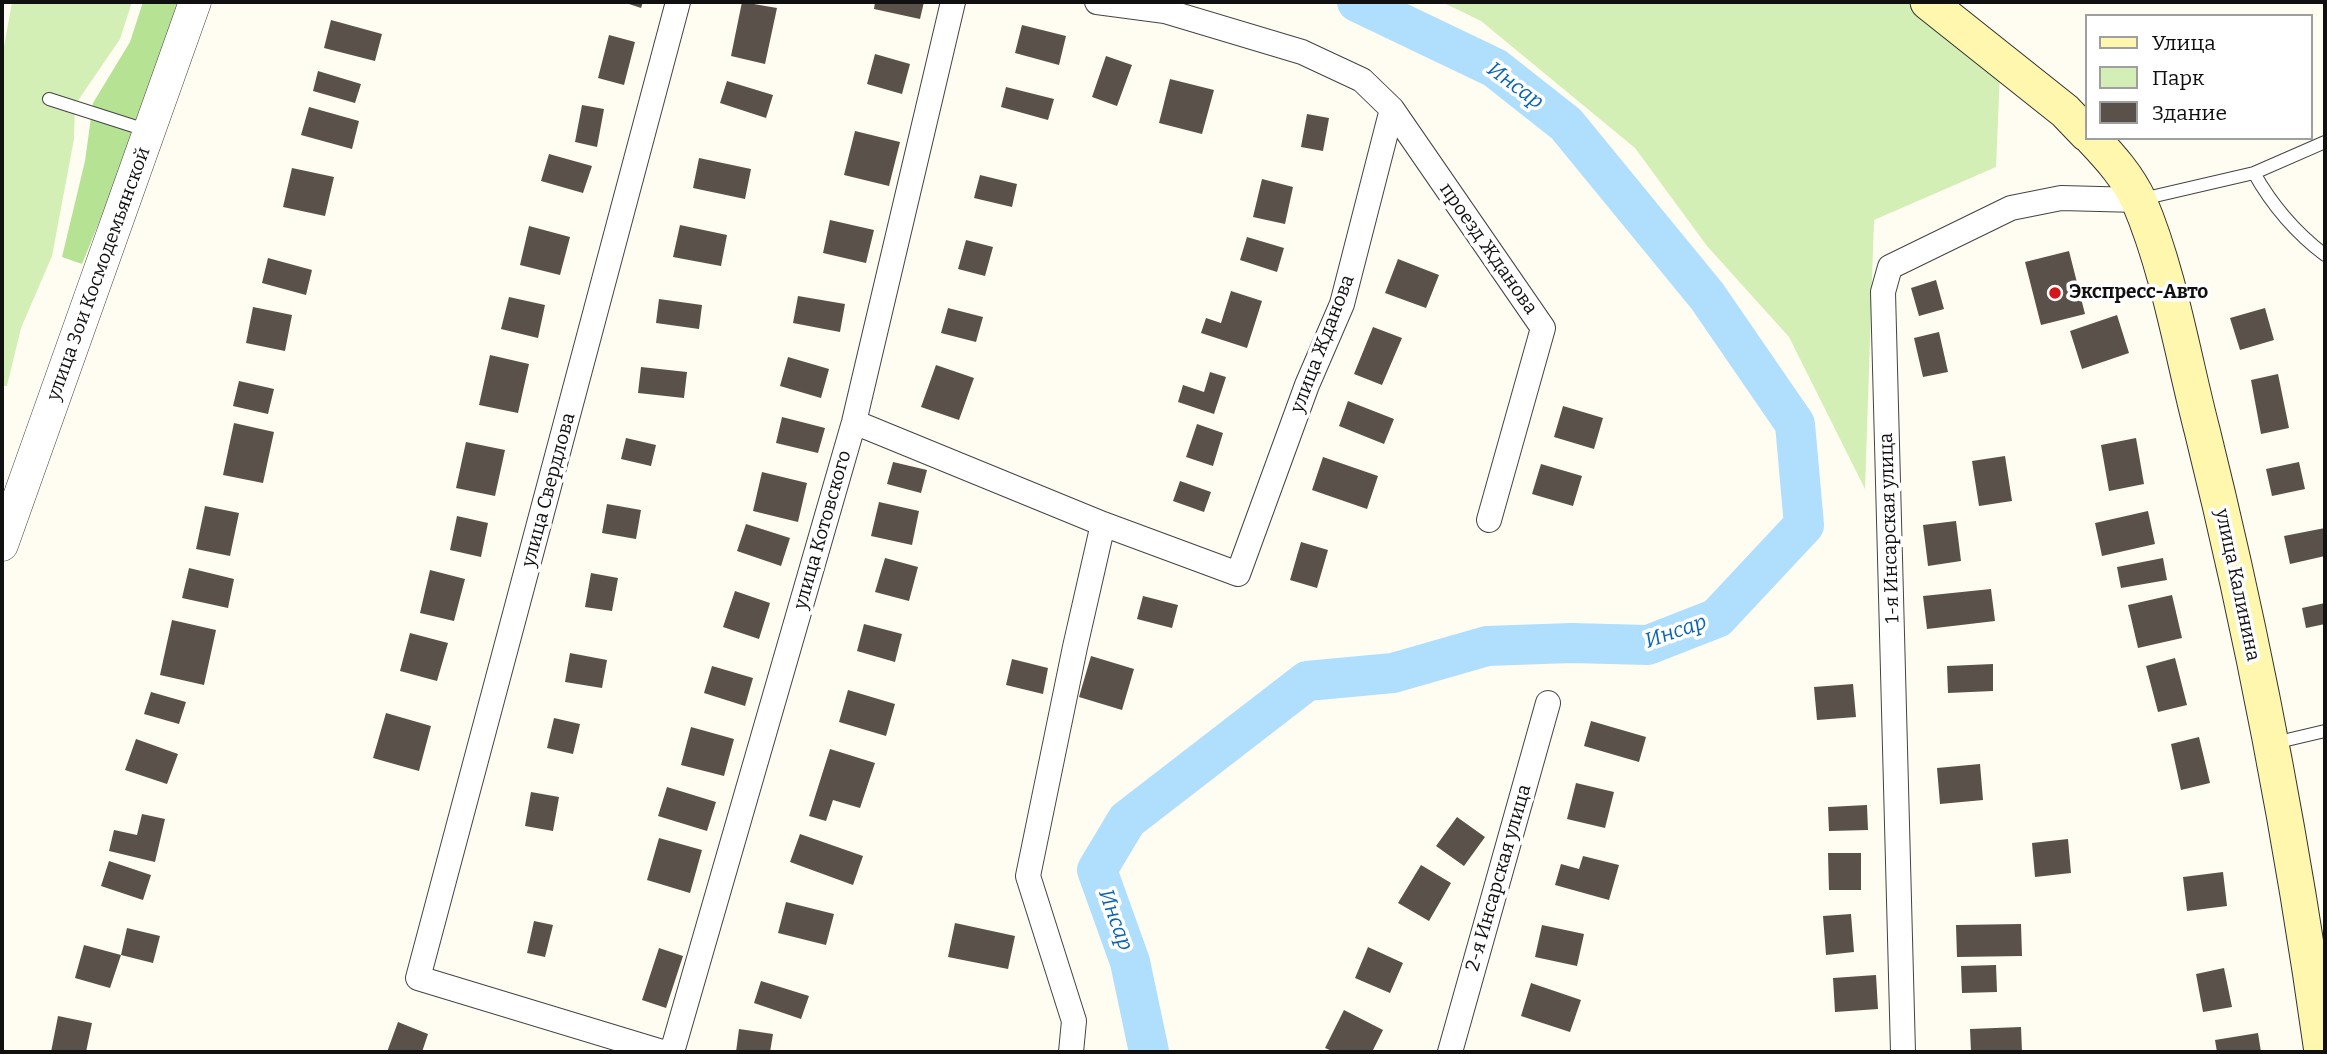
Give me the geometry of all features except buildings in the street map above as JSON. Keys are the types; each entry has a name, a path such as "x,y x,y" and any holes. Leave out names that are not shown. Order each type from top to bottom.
{"main road":[{"path":"1928,2 2065,111 2086,133"},
{"name":"улица Калинина","path":"2094,140 2113,159 2138,200 2162,270 2230,543 2270,744 2322,1052"}],"street":[{"name":"улица Зои Космодемьянской","path":"2,545 195,2"},
{"name":"улица Свердлова","path":"662,1052 418,978 678,2"},
{"name":"улица Котовского","path":"672,1052 854,422 953,2"},
{"path":"1097,2 1165,11 1302,52 1362,80 1392,109"},
{"name":"проезд Жданова","path":"1392,109 1543,328 1489,520"},
{"name":"улица Жданова","path":"1103,524 1238,574 1307,384 1342,304 1392,109"},
{"name":"1-я Инсарская улица","path":"1903,1052 1884,292 1890,267 2011,208 2061,198 2138,200"},
{"path":"854,422 1103,524 1074,647 1028,876 1074,1021 1071,1052"},
{"name":"2-я Инсарская улица","path":"1450,1052 1548,703"}],"lane":[{"path":"49,99 149,131"},
{"path":"2138,200 2254,173 2325,142"},
{"path":"2254,173 2269,198 2309,243 2325,256"},
{"path":"2270,744 2325,731"}],"green space":[{"path":"12,2 132,2 120,39 75,105 74,139 52,256 21,328 7,386 2,386 2,58"},
{"path":"143,2 184,2 144,112 82,264 62,257 85,161 93,103 130,42"},
{"path":"1442,2 1906,2 2000,72 1996,167 1874,220 1865,489 1789,337 1707,246 1635,148 1481,21"}],"waterway":[{"name":"Инсар","path":"1149,1052 1130,962 1097,870 1127,820 1307,681 1393,673 1487,646 1571,643 1648,645 1717,618 1804,525 1795,424 1707,296 1566,124 1495,68 1357,2"}],"place":[{"name":"Экспресс-Авто","path":"2055,293"}]}
